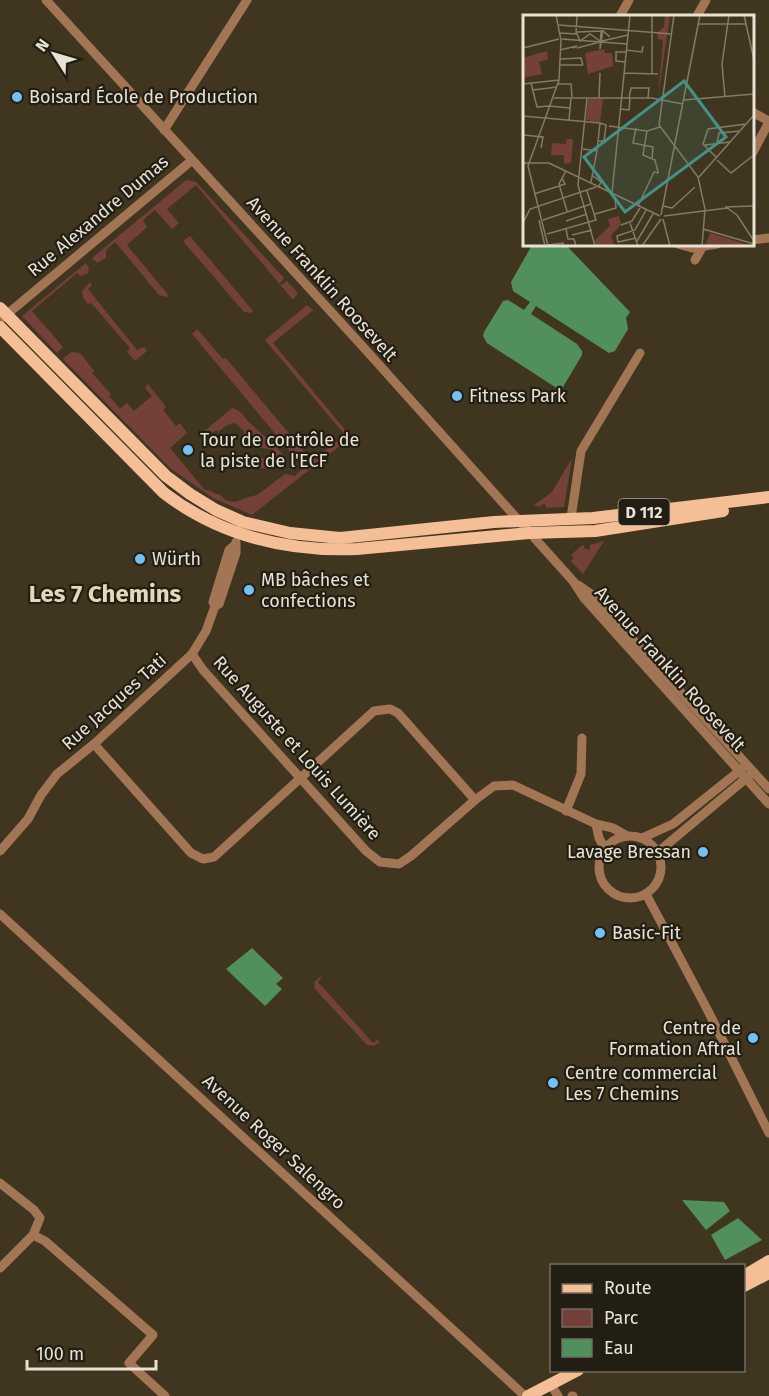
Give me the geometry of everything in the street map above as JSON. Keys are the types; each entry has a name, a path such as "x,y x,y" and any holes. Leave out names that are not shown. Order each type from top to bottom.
{"main road":[{"path":"2,314 166,476 207,505 239,534 290,533 340,538 519,521"},
{"path":"0,327 164,493 207,520 239,534 283,545 332,550 529,533"},
{"name":"D 112","path":"519,521 593,518 769,497"},
{"name":"D 112","path":"529,533 595,531 769,504"},
{"path":"745,1275 769,1262"},
{"path":"745,1285 769,1273"},
{"path":"526,1396 576,1372"}],"street":[{"name":"Avenue Franklin Roosevelt","path":"46,0 365,349 573,581 584,598 747,772 769,804"},
{"path":"164,130 247,0"},
{"path":"621,15 629,0"},
{"path":"698,15 706,0"},
{"path":"754,113 769,122 754,151"},
{"name":"Rue Alexandre Dumas","path":"2,314 191,160"},
{"path":"754,240 769,238"},
{"path":"695,260 702,246"},
{"path":"571,518 581,451 640,353"},
{"name":"Rue Jacques Tati","path":"0,851 28,819 41,795 57,774 94,744 192,654 206,631 215,606 219,604 236,553 239,534"},
{"name":"Rue Auguste et Louis Lumière","path":"192,654 203,670 366,851 380,862 399,864 494,786 513,785 566,811 596,824 613,828 627,836"},
{"path":"94,744 191,853 203,859 214,857 374,711 390,709 398,713 475,800"},
{"path":"566,811 581,774 582,738"},
{"name":"Avenue Franklin Roosevelt","path":"747,772 769,789"},
{"path":"642,838 673,824 747,772"},
{"path":"657,852 747,772"},
{"path":"596,824 599,838 605,849"},
{"path":"627,836 642,838 657,852 661,862 659,880 646,894 628,898 611,892 604,885 599,869 599,862 605,849 618,838 627,836"},
{"path":"646,894 769,1133"},
{"name":"Avenue Roger Salengro","path":"0,914 526,1396"},
{"path":"0,1183 34,1210 40,1218 33,1235 0,1268"},
{"path":"33,1235 52,1247 153,1335 129,1363 165,1396"},
{"path":"745,1281 769,1267"},
{"path":"550,1385 558,1396"}],"green space":[{"path":"186,180 196,182 284,278 281,285 287,281 298,293 293,300 196,185 167,209 179,223 172,229 155,210 143,220 147,227 127,245 169,296 159,295 115,242 106,250 106,258 97,263 92,258"},
{"path":"190,236 253,311 251,313 244,312 183,241"},
{"path":"86,263 89,268 88,273 81,276 77,273 32,311 63,347 57,353 22,316"},
{"path":"90,282 92,285 88,289 137,350 144,347 147,351 135,361 127,352 130,348 91,303 88,304 83,298 82,291"},
{"path":"307,305 313,310 273,343 351,437 252,515 213,498 170,468 63,359 71,352 80,353 94,371 92,373 111,394 109,396 120,409 127,403 134,411 152,396 145,388 148,384 166,407 163,410 176,426 180,423 187,433 170,448 204,489 220,495 227,501 236,502 257,495 285,474 295,476 302,466 192,334 197,329 223,359 226,358 312,461 345,435 265,340"},
{"path":"232,408 241,412 276,447 284,456 284,461 274,469 244,467 243,460 246,457 249,457 245,463 255,464 259,458 273,459 274,450 246,445 244,431 235,423 227,425 218,432 216,430 211,434 213,437 209,440 201,434"},
{"path":"572,458 564,507 546,508 545,504 540,507 534,505 552,492"},
{"path":"604,541 583,574 571,561 574,558 571,555 581,546 584,545 584,548 588,550 590,545"},
{"path":"322,977 318,982 373,1043 379,1039 379,1042 374,1046 367,1045 315,989 314,982"}],"water":[{"path":"531,246 567,246 630,312 626,318 628,329 615,351 609,353 536,306 531,314 577,344 582,351 582,355 563,387 558,389 487,343 483,336 503,301 508,300 524,310 530,302 513,291 511,282"},
{"path":"252,948 283,978 276,984 282,989 265,1006 226,969"},
{"path":"682,1200 724,1202 730,1211 706,1230"},
{"path":"738,1218 762,1240 725,1260 711,1235"}],"place":[{"name":"Boisard École de Production","path":"17,97"},
{"name":"Fitness Park","path":"457,396"},
{"name":"Tour de contrôle de la piste de l'ECF","path":"188,450"},
{"name":"Würth","path":"140,559"},
{"name":"MB bâches et confections","path":"249,590"},
{"name":"Lavage Bressan","path":"703,852"},
{"name":"Basic-Fit","path":"600,933"},
{"name":"Centre de Formation Aftral","path":"753,1038"},
{"name":"Centre commercial Les 7 Chemins","path":"553,1083"}],"district":[{"name":"Les 7 Chemins","path":"105,594"}]}
